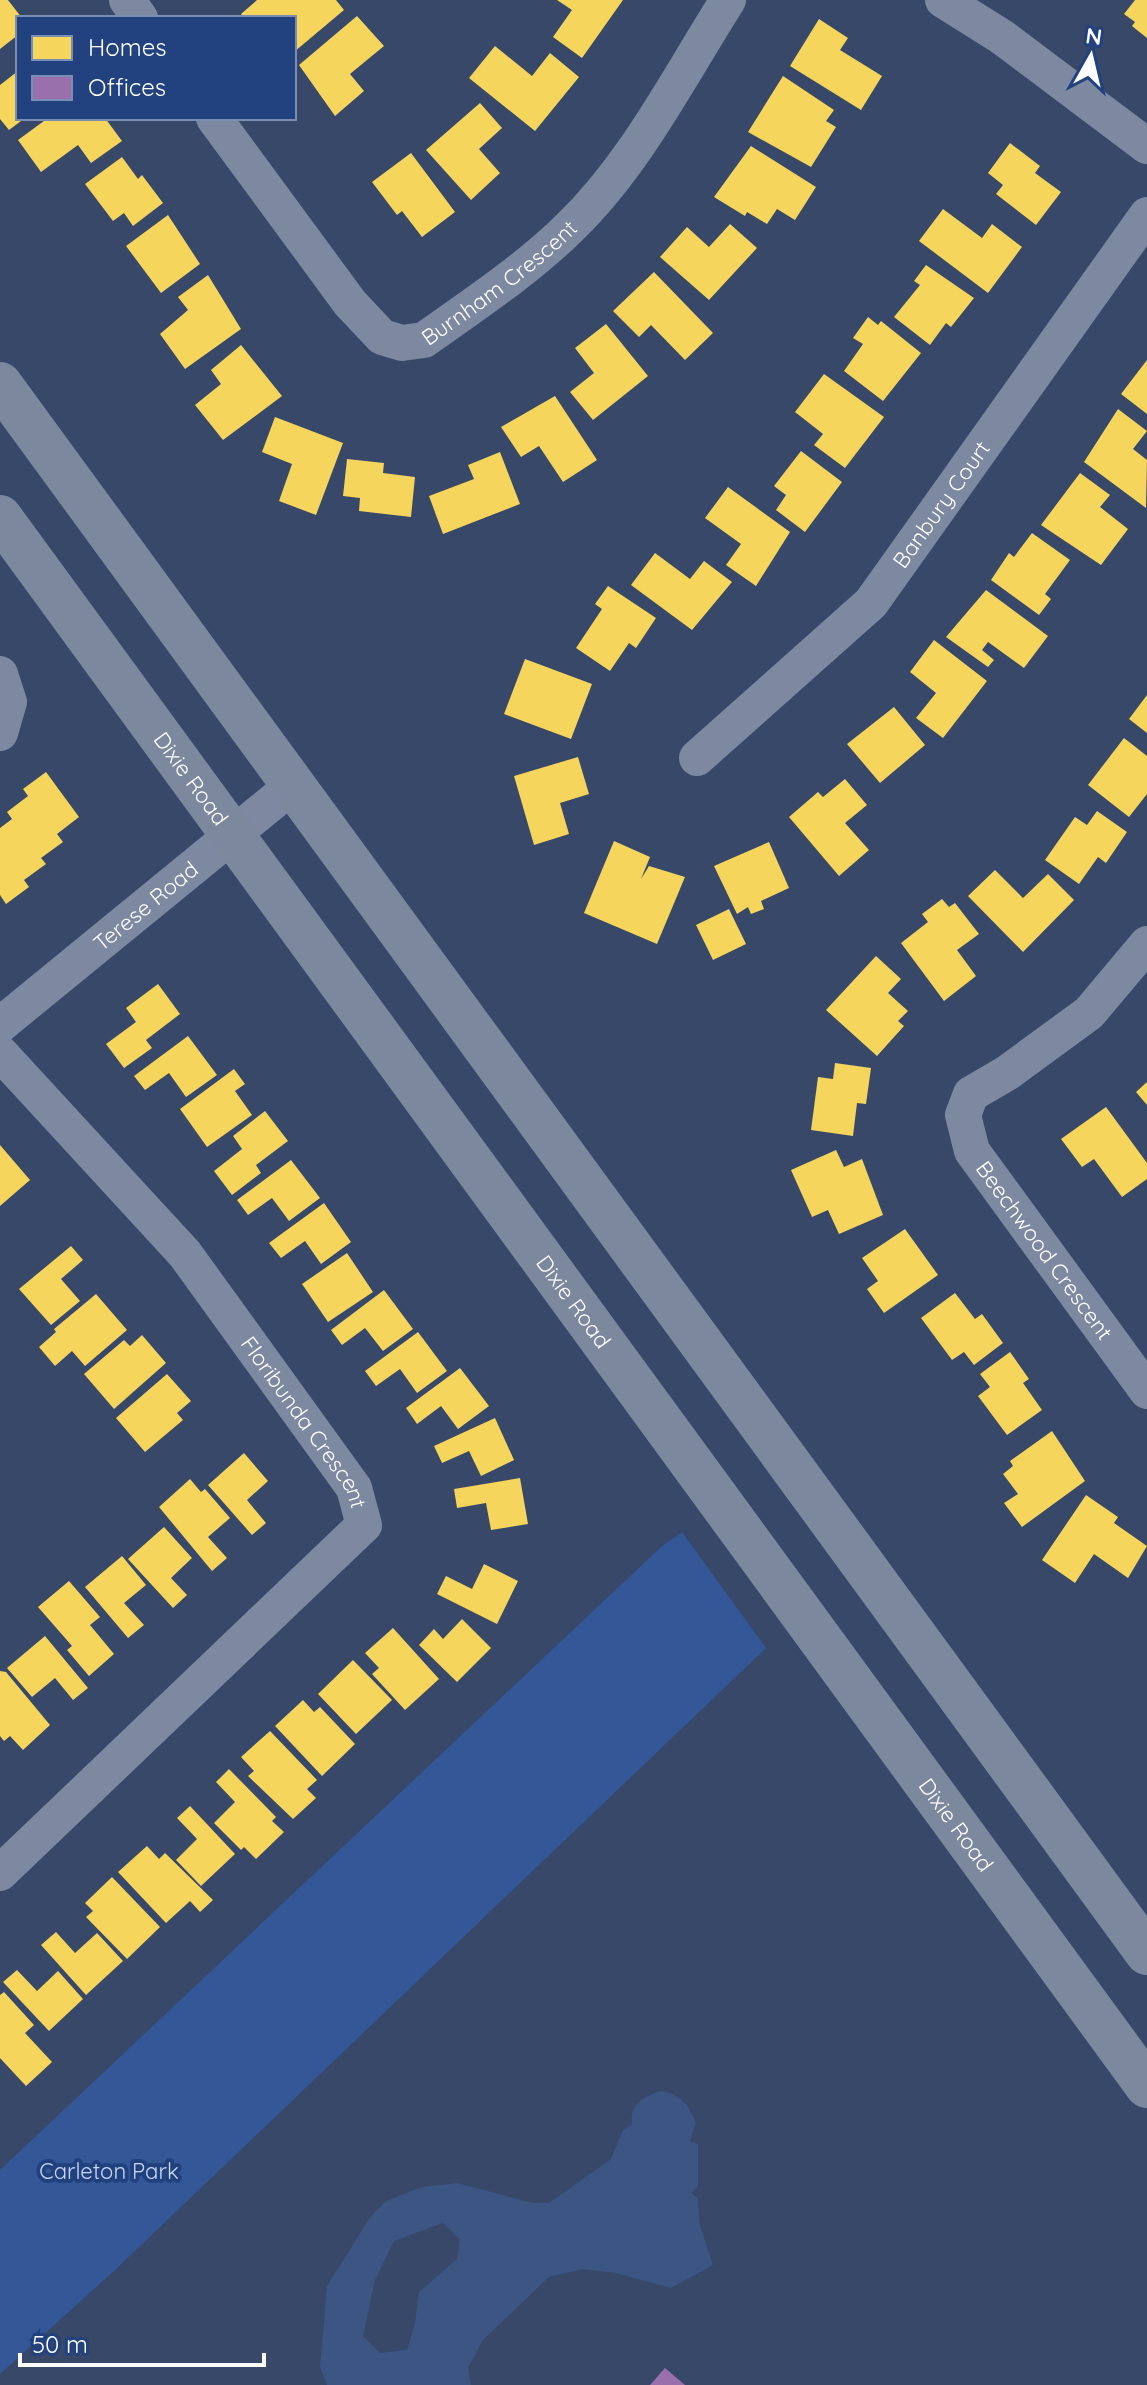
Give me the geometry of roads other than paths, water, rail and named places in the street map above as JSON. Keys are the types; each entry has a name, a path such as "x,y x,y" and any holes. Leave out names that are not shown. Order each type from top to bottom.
{"main road":[{"path":"0,384 291,787 697,1334 1147,1953"},
{"name":"Dixie Road","path":"0,517 1147,2086"}],"street":[{"name":"Burnham Crescent","path":"215,120 350,303 382,337 402,343 424,340 569,228 601,193 631,155 728,0"},
{"path":"943,0 1002,37 1147,146"},
{"name":"Banbury Court","path":"697,758 871,603 1147,215"},
{"path":"0,674 9,702 0,733"},
{"name":"Terese Road","path":"0,1025 291,787"},
{"name":"Beechwood Crescent","path":"1147,944 1089,1013 1007,1073 971,1094 963,1115 972,1151 1147,1391"},
{"name":"Floribunda Crescent","path":"0,1053 185,1254 354,1488 364,1525 0,1873"}],"park label":[{"name":"Carleton Park","path":"109,2171"}]}
